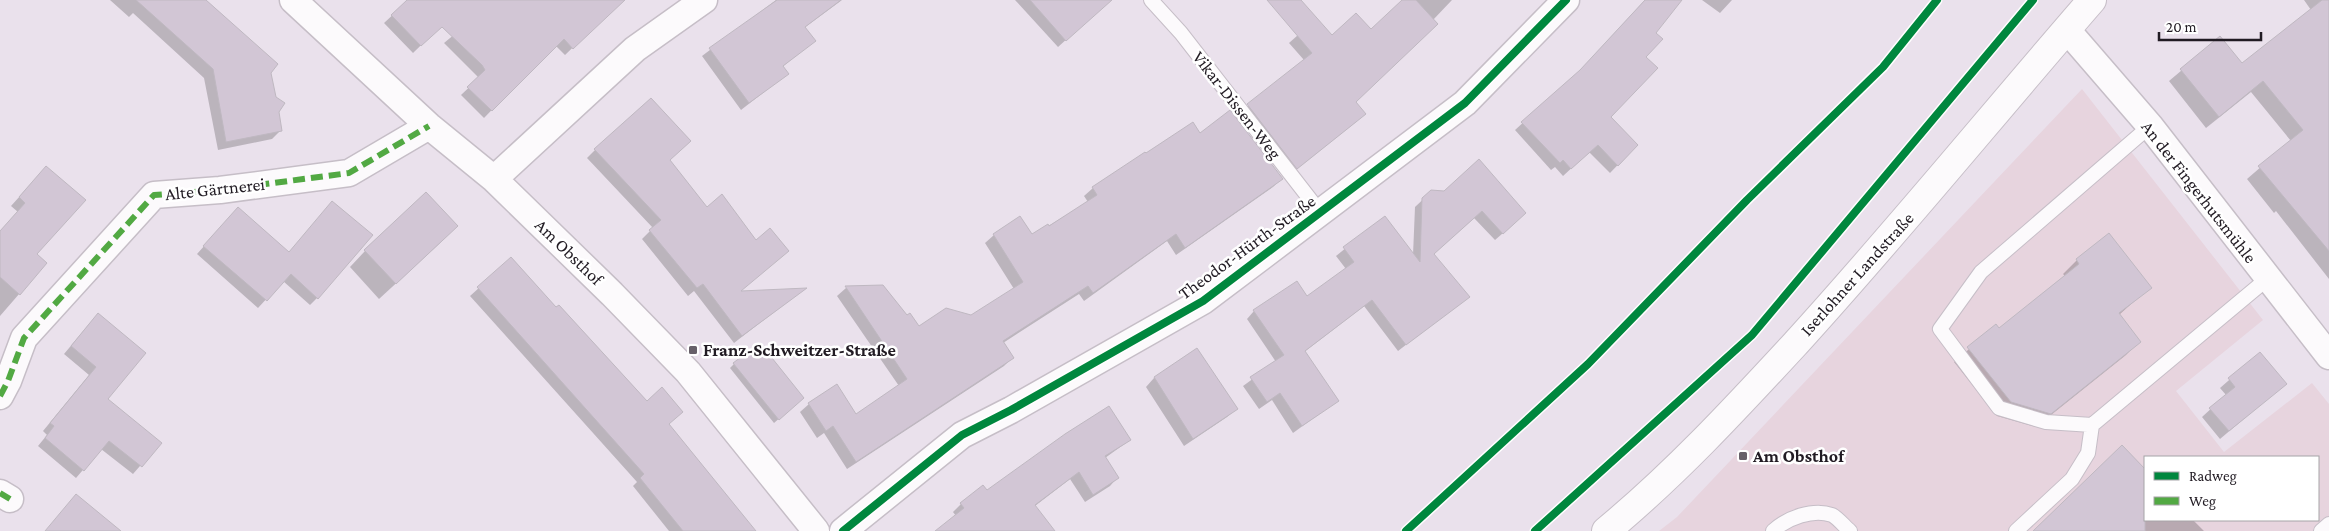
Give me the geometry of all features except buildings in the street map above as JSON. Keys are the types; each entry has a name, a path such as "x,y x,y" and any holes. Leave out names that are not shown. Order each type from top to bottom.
{"main road":[{"name":"Iserlohner Landstraße","path":"1606,531 1645,498 1728,417 1881,249 2092,0"}],"street":[{"name":"Am Obsthof","path":"294,0 429,126 494,179 612,294 688,372 816,531"},
{"path":"494,179 635,50 704,0"},
{"name":"Theodor-Hürth-Straße","path":"843,531 962,435 1011,410 1203,301 1465,103 1566,0"},
{"name":"An der Fingerhutsmühle","path":"2067,30 2150,126 2267,279 2329,356"},
{"name":"Alte Gärtnerei","path":"0,396 8,381 24,338 154,195 220,190 349,173 429,126"}],"lane":[{"name":"Vikar-Dissen-Weg","path":"1151,0 1180,33 1320,212"},
{"path":"2092,425 2046,422 1999,408 1940,329 1982,272 2150,126"},
{"path":"2016,531 2072,479 2088,453 2092,425 2267,279"},
{"path":"1773,531 1781,524 1806,513 1832,516 1850,531"},
{"path":"2321,531 2329,524"}],"shaded area":[{"path":"2082,89 2263,320 2176,391 2224,452 2312,383 2329,404 2329,531 1659,531 1677,517"}],"marked path":[{"path":"0,396 8,381 24,338 154,195 220,190 349,173 429,126"},
{"path":"0,493 10,499"}],"cycle path":[{"path":"843,531 962,435 1011,410 1203,301 1465,103 1566,0"},
{"path":"1406,531 1588,364 1747,200 1883,67 1937,0"},
{"path":"1535,531 1752,335 2033,0"}],"place":[{"name":"Franz-Schweitzer-Straße","path":"693,350"},
{"name":"Am Obsthof","path":"1743,456"}]}
